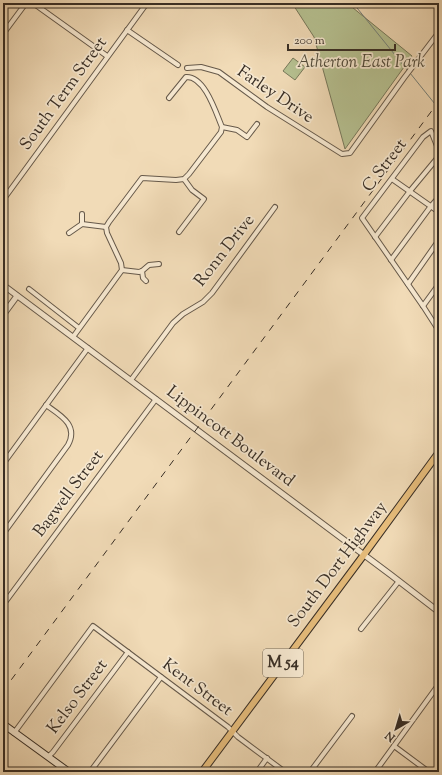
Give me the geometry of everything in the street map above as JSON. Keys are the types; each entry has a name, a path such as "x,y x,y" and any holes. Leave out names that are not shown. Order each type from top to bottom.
{"main road":[{"name":"South Dort Highway","path":"202,772 439,452"},
{"path":"3,724 69,772"}],"street":[{"path":"3,34 26,3"},
{"path":"33,3 108,56"},
{"name":"South Term Street","path":"3,200 147,3"},
{"path":"127,30 178,65"},
{"name":"Farley Drive","path":"187,68 201,67 219,72 267,107 342,154 346,154 350,153 439,32"},
{"path":"73,337 122,270 121,263 107,233 106,227 109,222 142,178 184,179 221,132 222,127 209,98 203,86 197,81 190,77 186,77 169,98"},
{"path":"222,127 237,130 247,137 258,124"},
{"name":"C Street","path":"375,237 362,218 423,137 431,131 439,151"},
{"path":"439,156 375,237 439,331"},
{"path":"179,232 204,199 192,190 184,179"},
{"path":"392,179 439,212"},
{"path":"391,260 439,197"},
{"name":"Ronn Drive","path":"131,380 173,323 183,314 203,302 212,293 275,207"},
{"path":"82,214 82,224"},
{"path":"69,234 82,224 106,227"},
{"path":"408,284 439,240"},
{"path":"122,270 141,271 149,264 159,264"},
{"path":"141,271 146,282"},
{"path":"423,306 439,284"},
{"name":"Lippincott Boulevard","path":"3,285 439,612"},
{"path":"29,289 80,328"},
{"path":"3,315 17,296"},
{"path":"3,464 88,348"},
{"name":"Bagwell Street","path":"3,605 156,399"},
{"path":"3,534 71,439 72,433 64,418 46,405"},
{"path":"361,629 399,581"},
{"name":"Kent Street","path":"14,733 93,626 285,772"},
{"name":"Kelso Street","path":"48,757 58,746 128,652"},
{"path":"90,772 161,677"},
{"path":"375,772 439,684"},
{"path":"310,772 352,716"},
{"path":"394,746 428,772"},
{"path":"257,772 267,758"}],"green space":[{"name":"Atherton East Park","path":"292,3 347,3 412,56 345,149 314,37"},
{"path":"293,58 305,67 295,80 283,71"}],"waterway":[{"path":"353,3 408,71"},
{"path":"410,73 439,109"}],"railway":[{"path":"3,691 439,101"}]}
